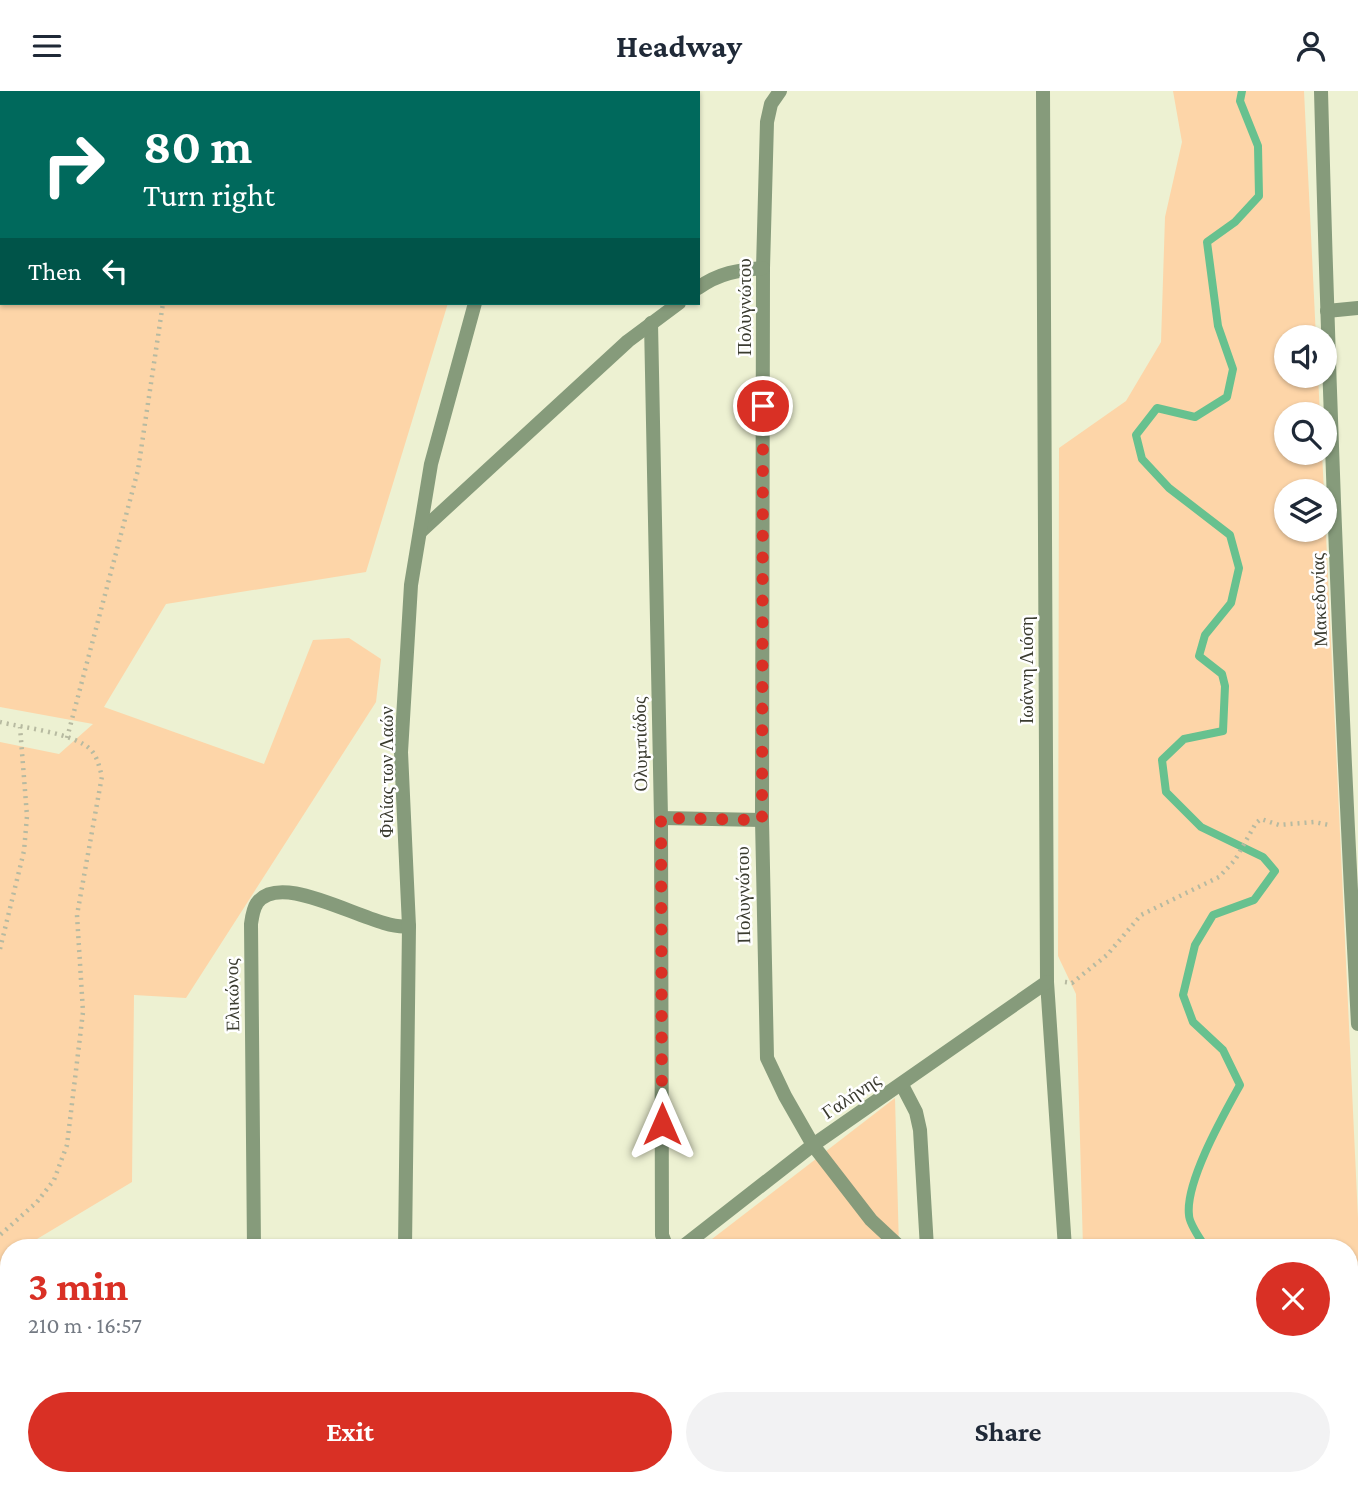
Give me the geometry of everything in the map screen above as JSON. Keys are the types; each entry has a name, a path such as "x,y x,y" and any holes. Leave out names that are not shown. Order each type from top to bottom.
{"street":[{"name":"Πολυγνώτου","path":"780,91 771,104 767,122 763,268 762,820 767,1058 785,1096 814,1145 871,1220 891,1239"},
{"name":"Ιωάννη Λιόση","path":"1043,91 1047,982 1064,1239"},
{"name":"Μακεδονίας","path":"1321,91 1327,311 1353,828 1358,1024"},
{"path":"700,287 737,269 763,268"},
{"name":"Φιλίας των Λαών","path":"405,1239 409,926 401,752 411,585 431,464 474,305"},
{"path":"420,532 628,341 676,305"},
{"path":"1327,311 1358,308"},
{"name":"Ολυμπιάδος","path":"651,323 661,818 664,1239"},
{"path":"661,818 762,820"},
{"name":"Ελικώνος","path":"254,1239 251,924 254,909 258,901 270,895 307,896 387,924 409,926"},
{"name":"Γαλήνης","path":"693,1239 814,1145 1047,982"},
{"path":"902,1085 916,1112 920,1130 926,1239"}],"path":[{"path":"67,737 138,470 163,305"},
{"path":"0,722 79,741 90,749 98,761 102,776 76,915 83,1012 67,1145 54,1180 37,1202 0,1235"},
{"path":"0,949 24,851 27,815 20,727"},
{"path":"1047,982 1072,983 1107,955 1141,915 1219,877 1235,860 1261,819 1279,825 1314,822 1353,828"}],"shaded area":[{"path":"1173,91 1304,91 1315,325 1274,325 1274,388 1319,388 1319,402 1274,402 1274,465 1323,465 1323,479 1274,479 1274,542 1326,542 1358,1239 1083,1239 1076,994 1058,956 1059,448 1126,401 1161,342 1165,217 1182,142"},
{"path":"0,305 447,305 366,572 166,604 104,707 264,764 313,640 349,638 381,659 376,702 186,998 134,995 132,1182 37,1239 0,1239 0,742 59,754 93,724 0,707"},
{"path":"895,1098 899,1239 712,1239"}],"waterway":[{"path":"1200,1239 1189,1215 1193,1185 1207,1149 1240,1085 1223,1050 1193,1022 1183,995 1195,945 1213,915 1254,900 1275,871 1263,857 1201,827 1166,792 1162,760 1184,739 1223,731 1225,686 1222,674 1199,656 1205,635 1231,603 1239,568 1230,535 1169,488 1142,459 1136,435 1157,408 1195,417 1227,397 1233,369 1218,326 1207,242 1235,222 1259,196 1258,146 1240,101 1242,91"}],"route":[{"path":"662,1124 661,818 762,820 763,406"}]}
